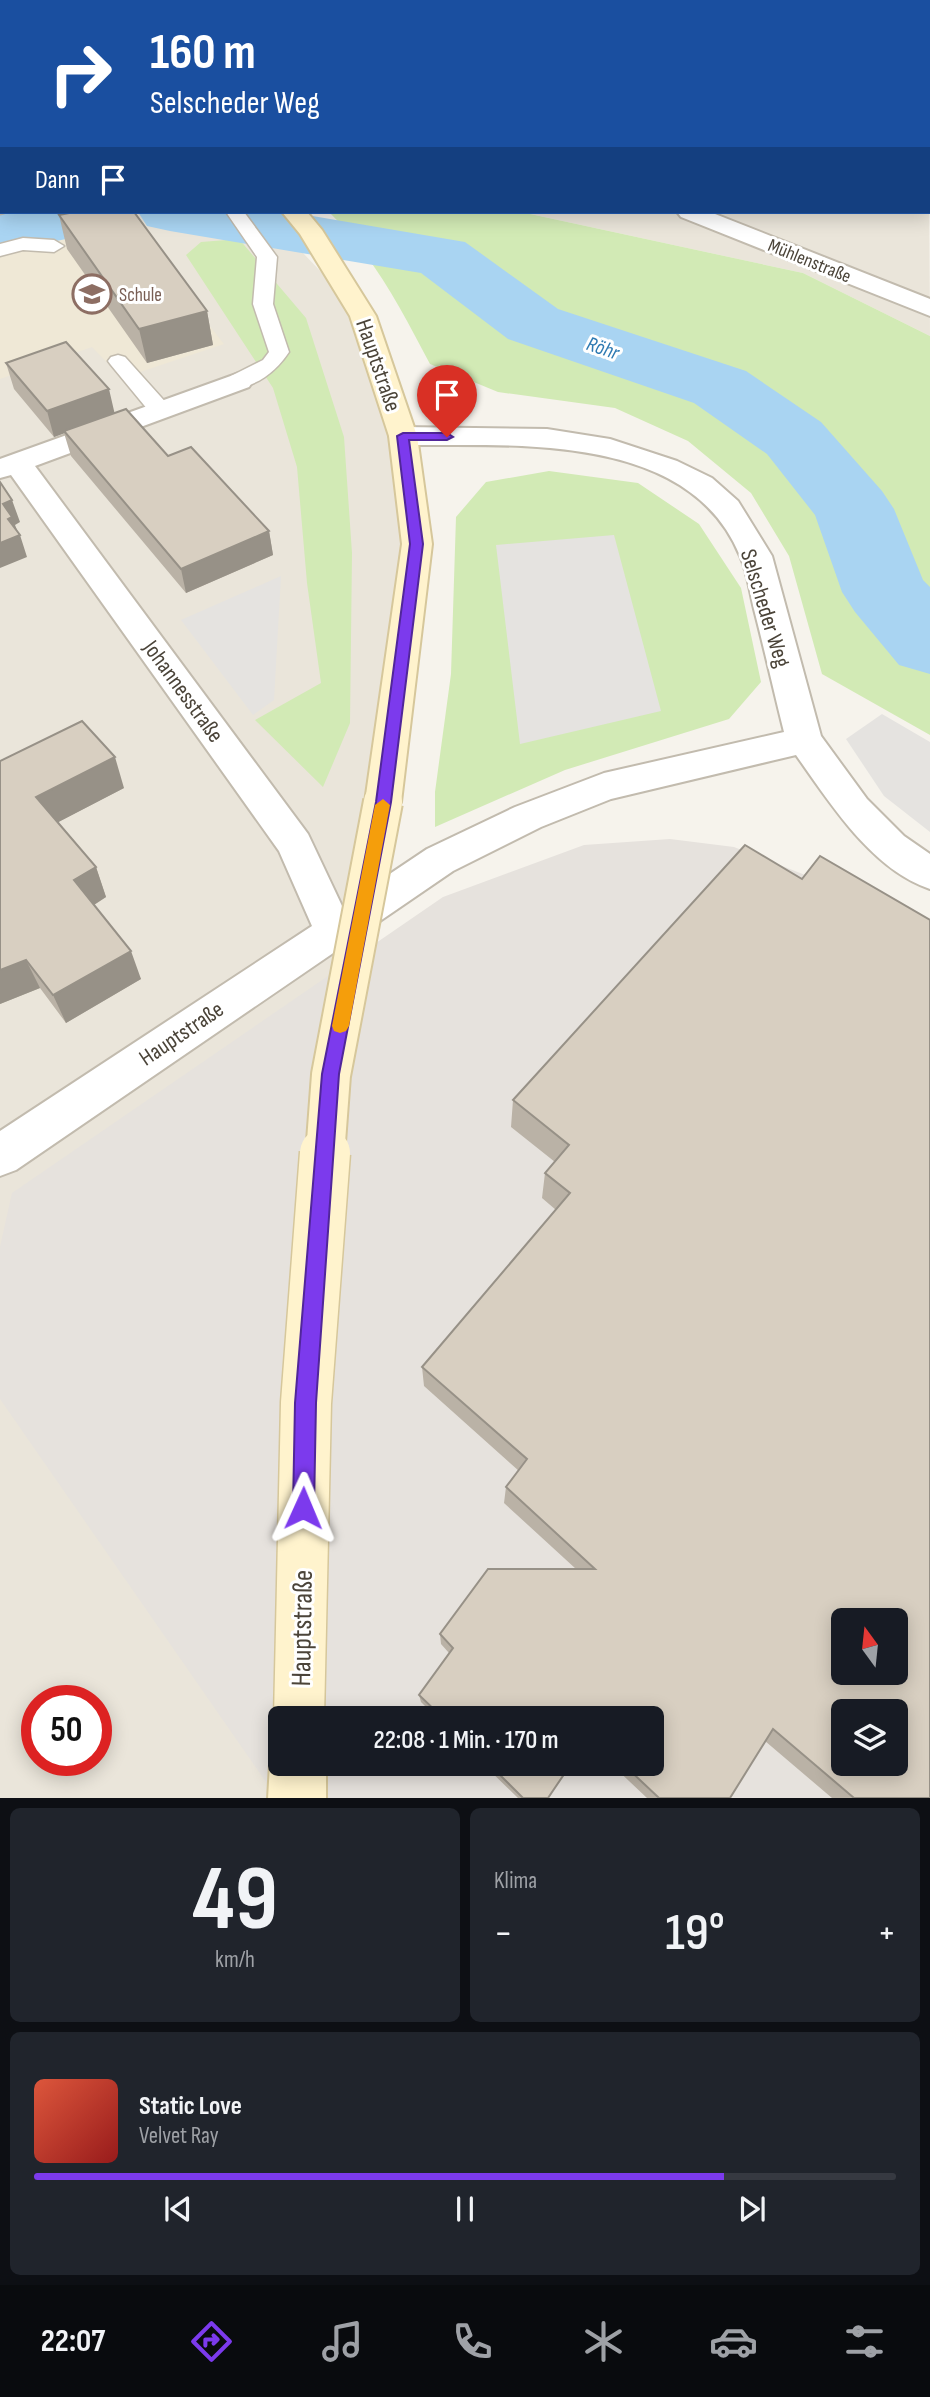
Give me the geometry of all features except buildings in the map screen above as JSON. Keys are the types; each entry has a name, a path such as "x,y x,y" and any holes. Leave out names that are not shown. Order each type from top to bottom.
{"main road":[{"name":"Hauptstraße","path":"296,214 310,230 363,316 403,436 417,544 383,802 331,1074 306,1403 299,1706"},
{"path":"297,1798 298,1776"}],"street":[{"name":"Mühlenstraße","path":"695,214 930,308"},
{"name":"Johannesstraße","path":"239,381 9,466 295,844 333,930"},
{"name":"Selscheder Weg","path":"403,436 547,438 610,448 667,467 701,485 727,509 756,556 804,740 854,809 891,846 930,874"},
{"name":"Hauptstraße","path":"0,1156 440,860 528,817 604,787 804,740"}],"lane":[{"path":"236,214 267,257 262,304 279,352 265,368 239,381"},
{"path":"0,250 23,244 54,246"},
{"path":"118,361 161,411"}],"shaded area":[{"path":"0,214 266,214 363,316 417,544 281,1706 268,1706 268,1776 286,1776 297,1798 0,1798"},
{"name":"Schule","path":"121,214 224,344 122,378 92,347 0,379 0,244"},
{"path":"530,214 929,214 930,336 803,273"},
{"path":"614,535 661,711 520,744 496,545"},
{"path":"281,576 274,700 253,715 181,620"},
{"path":"882,714 930,742 930,832 884,796 846,739"},
{"path":"670,839 734,847 894,910 930,1798 277,1798 0,1399 0,1247 12,1193 443,897 584,845"}],"green space":[{"path":"7,214 73,214 0,233 0,215"},
{"path":"331,214 530,214 803,273 930,336 930,735 822,674 789,556 751,493 688,441 615,408 498,392 430,364 373,264"},
{"path":"239,239 306,318 344,437 352,553 350,723 323,787 255,720 321,683 307,583 297,467 273,388 186,255 201,242"},
{"path":"549,471 638,483 699,524 741,588 761,682 729,719 565,770 435,827 435,792 451,674 456,517 486,482"}],"waterway":[{"name":"Röhr","path":"0,233 94,214"},
{"name":"Röhr","path":"182,214 441,256 533,324 720,387 794,438 853,509 885,592 930,643"}],"slow traffic":[{"path":"340,1026 383,805"}],"place":[{"name":"Schule","path":"92,294"}],"route":[{"path":"303,1508 306,1403 331,1074 383,802 417,544 403,436 447,437"}]}
